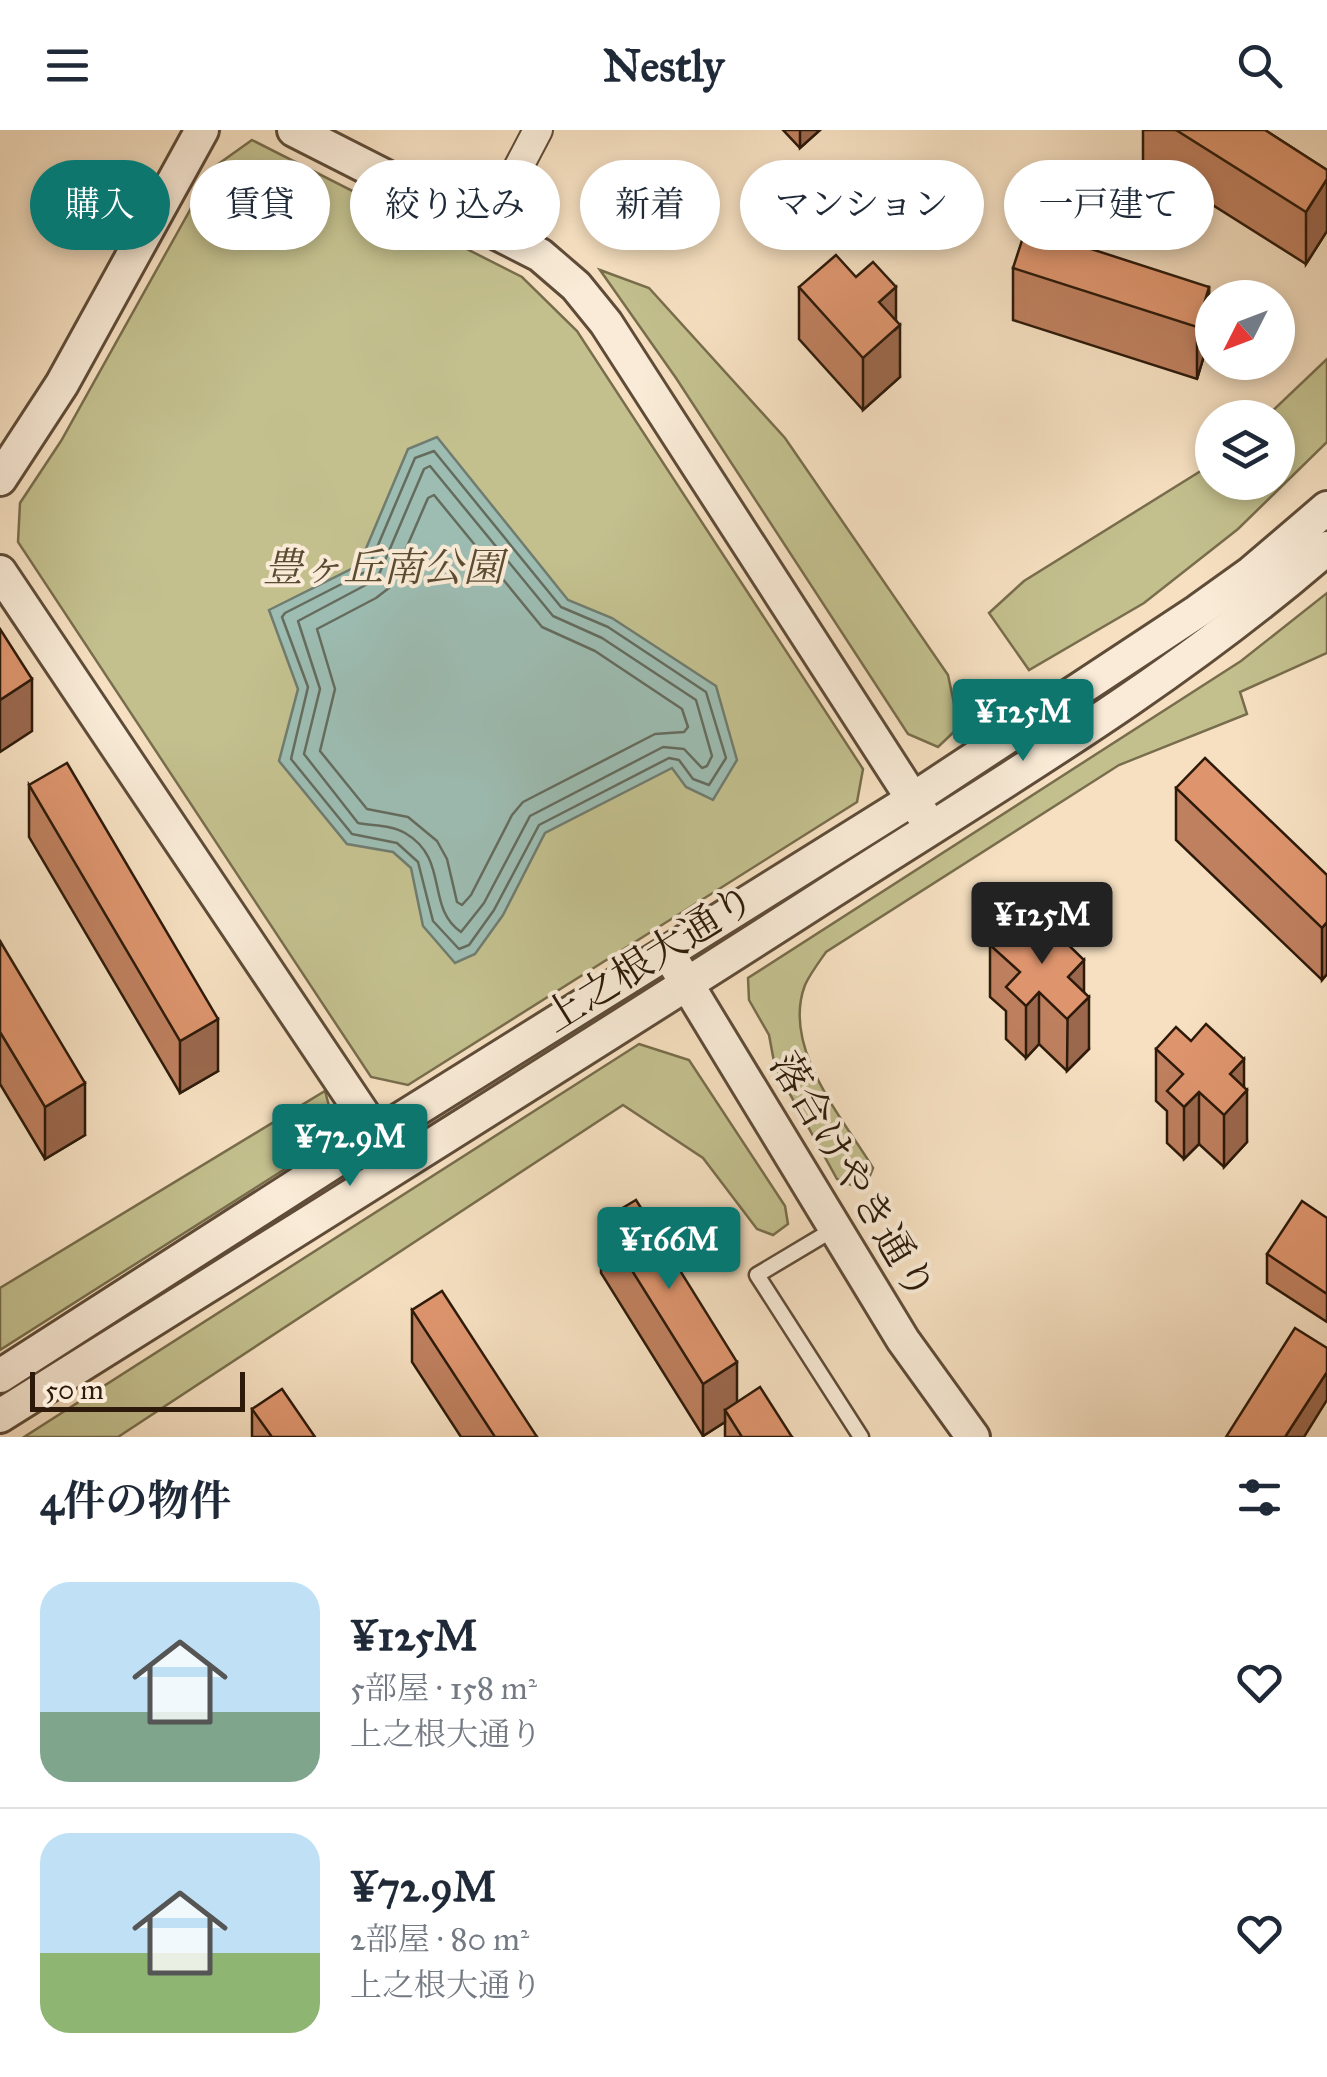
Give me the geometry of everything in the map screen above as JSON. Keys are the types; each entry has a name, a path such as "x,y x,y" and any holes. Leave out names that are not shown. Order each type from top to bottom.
{"street":[{"path":"0,480 62,384 202,130"},
{"path":"294,130 354,160"},
{"path":"522,160 538,130"},
{"path":"531,250 576,286 606,322 930,828"},
{"name":"上之根大通り","path":"0,1376 377,1134 913,799 1198,611 1251,573 1327,508"},
{"name":"上之根大通り","path":"0,1416 930,828 1162,675 1267,599 1327,548"},
{"path":"0,572 398,1166"},
{"name":"落合けやき通り","path":"669,954 903,1340 973,1437"}],"lane":[{"path":"835,1228 757,1274 862,1437"}],"green space":[{"name":"豊ヶ丘南公園","path":"252,140 291,160 224,160"},
{"name":"豊ヶ丘南公園","path":"330,180 350,190 350,250 469,250 522,277 577,331 863,769 857,802 408,1085 371,1077 18,542 20,503 61,441 190,210 190,250 330,250"},
{"path":"600,270 649,288 785,438 948,675 959,727 938,747 908,734 676,378"},
{"path":"1327,359 1327,442 1295,473 1295,400 1284,400"},
{"path":"1195,475 1195,500 1268,500 1238,529 1144,603 1029,670 989,613 1024,581"},
{"path":"1327,593 1327,653 1240,692 1247,714 1119,765 826,952 805,985 801,1033 819,1081 873,1168 864,1190 837,1179 775,1067 769,1035 749,1000 748,978 1241,661"},
{"path":"639,1044 689,1060 785,1206 788,1224 773,1235 757,1229 703,1158 623,1105 118,1437 24,1437"},
{"path":"325,1091 337,1136 0,1350 0,1288"}],"water":[{"path":"437,437 568,600 612,618 716,686 737,760 713,800 686,787 672,768 545,833 503,915 475,954 455,963 423,926 411,868 393,852 347,844 279,761 298,689 269,610 359,565 408,449"}],"building":[{"path":"1176,130 1265,130 1327,170 1327,179 1306,212"},
{"path":"1019,250 1094,250 1195,282 1195,326 1013,268"},
{"path":"836,255 856,277 873,262 896,287 879,302 900,325 863,358 799,287"},
{"path":"0,629 32,679 0,700"},
{"path":"1205,758 1327,875 1327,922 1322,928 1176,788"},
{"path":"67,763 218,1019 180,1041 29,785"},
{"path":"1014,920 1034,939 1048,925 1084,960 1068,977 1089,997 1067,1019 1039,992 1026,1006 1006,987 1020,972 990,945"},
{"path":"0,941 85,1083 45,1107 0,1032"},
{"path":"1206,1024 1244,1059 1230,1074 1247,1090 1224,1115 1199,1092 1184,1107 1167,1091 1183,1074 1156,1049 1176,1027 1191,1041"},
{"path":"636,1200 737,1362 703,1384 601,1221"},
{"path":"1302,1201 1327,1218 1327,1294 1267,1254"},
{"path":"442,1291 537,1437 495,1437 412,1310"},
{"path":"1295,1328 1327,1348 1327,1372 1285,1437 1226,1437"},
{"path":"760,1387 792,1437 742,1437 725,1410"},
{"path":"282,1389 315,1437 272,1437 252,1409"}]}
